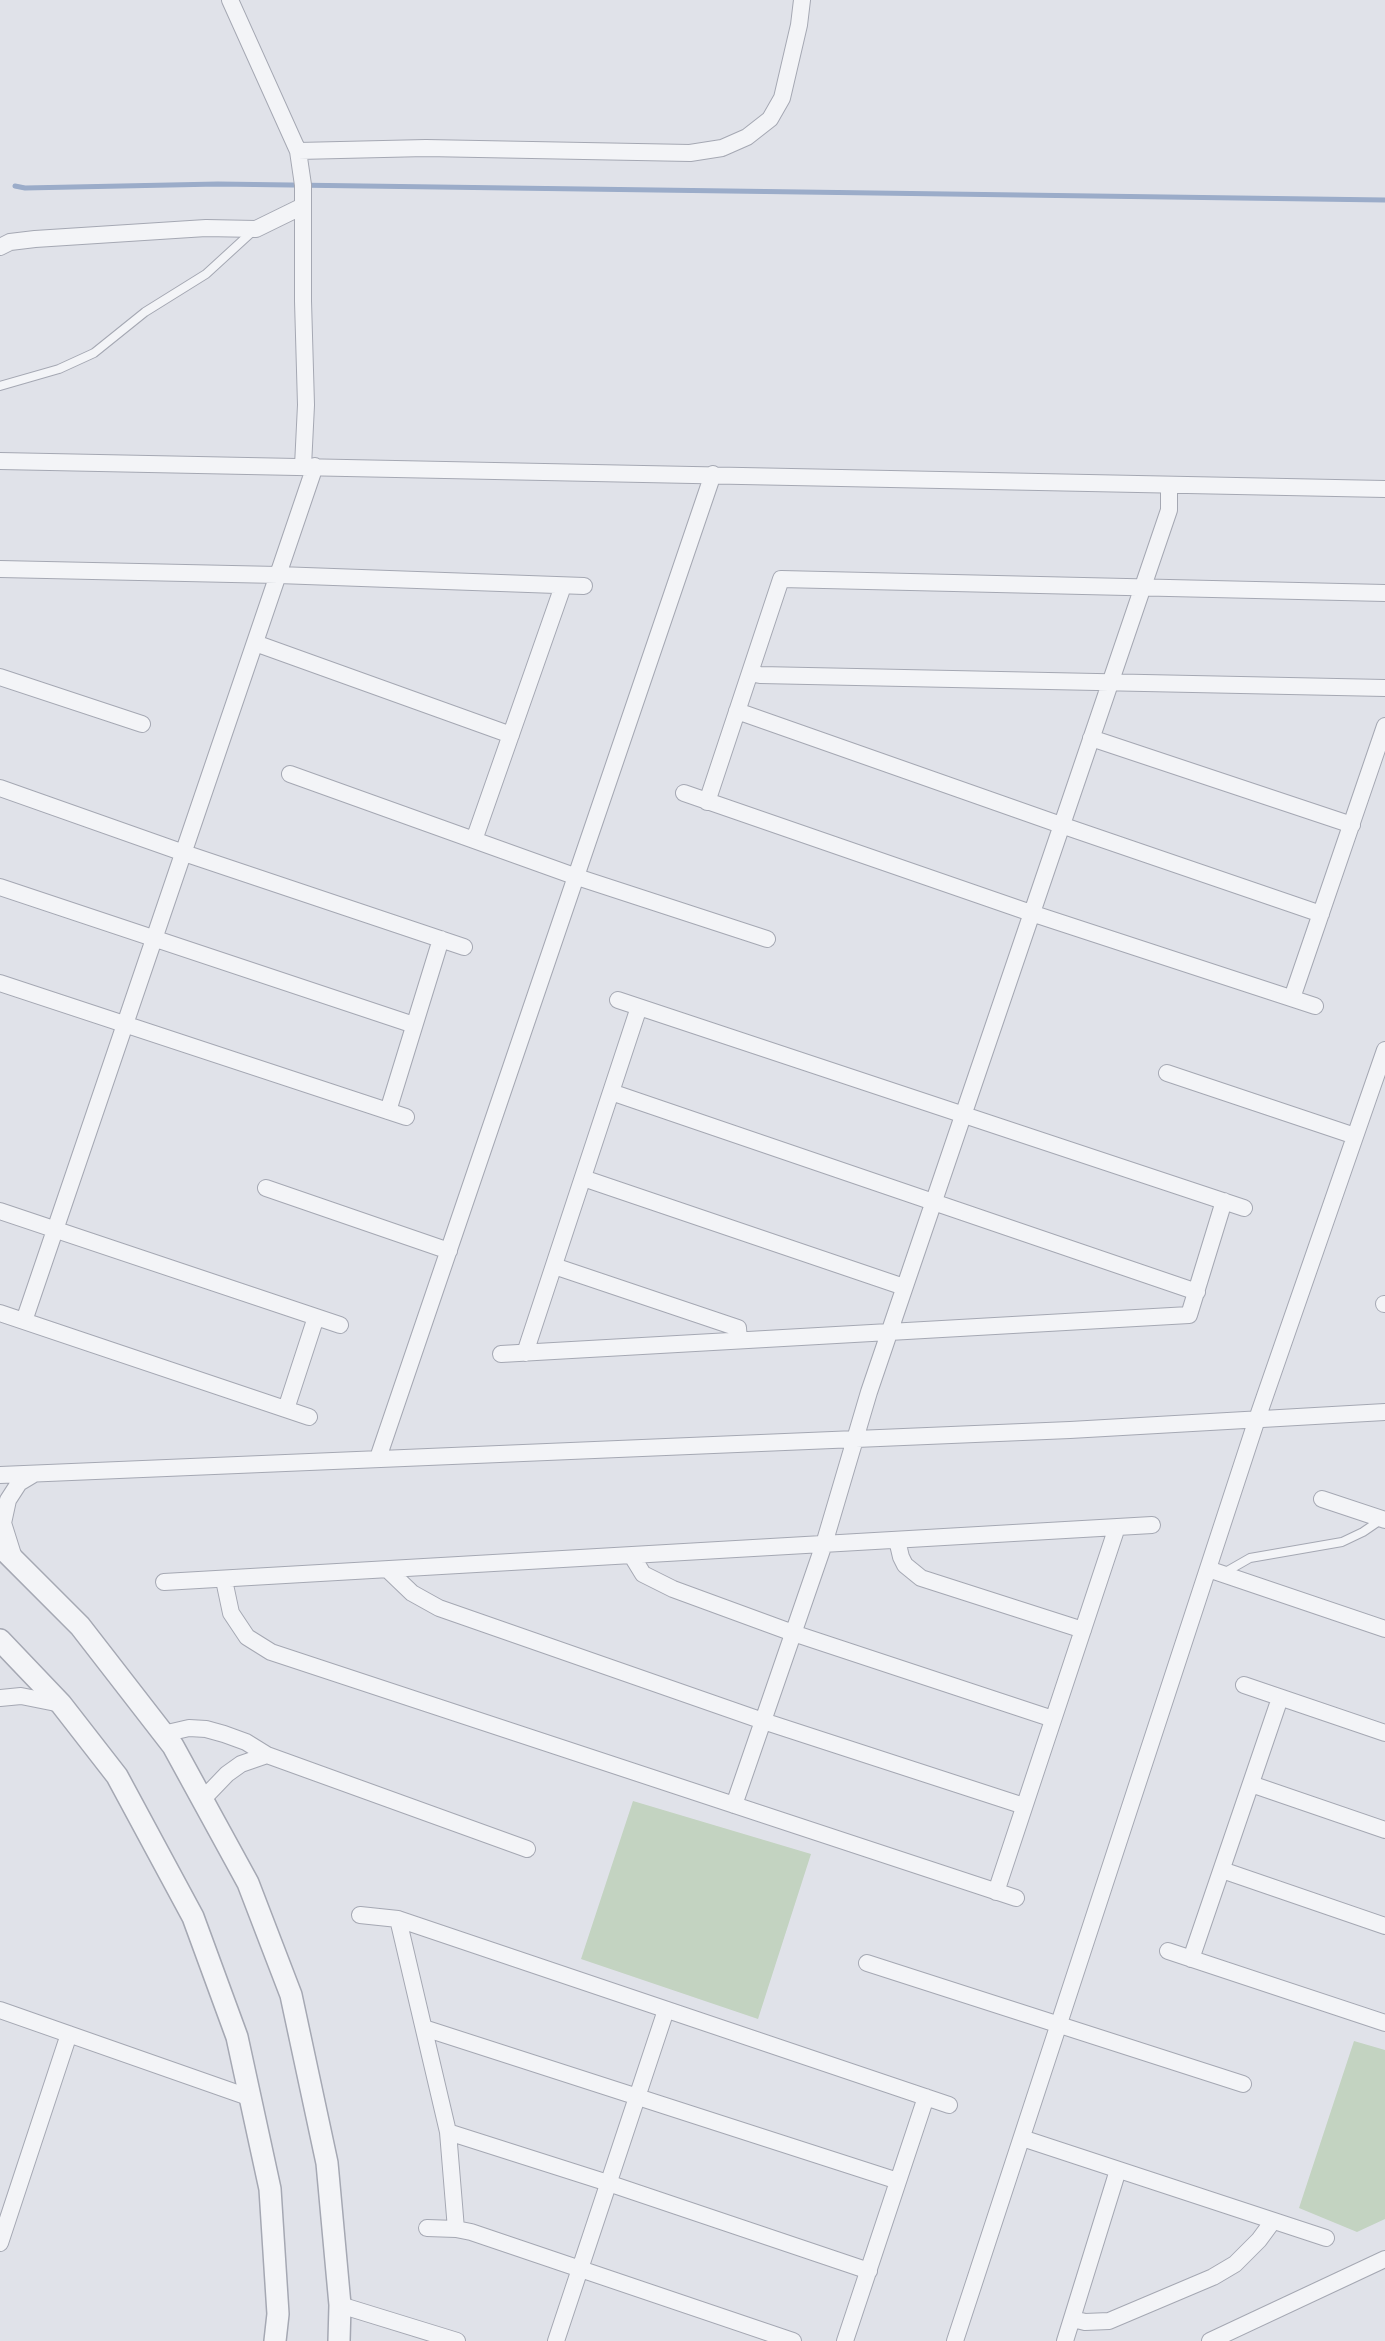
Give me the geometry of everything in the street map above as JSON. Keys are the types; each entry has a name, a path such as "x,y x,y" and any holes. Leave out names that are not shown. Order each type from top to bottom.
{"street":[{"path":"24,1321 278,575 309,466 303,301 303,180 298,151 230,0"},
{"path":"298,151 426,148 690,153 722,148 747,137 770,119 782,98 802,0"},
{"path":"0,247 10,242 35,239 206,229 256,229 303,206"},
{"path":"0,461 1385,489"},
{"path":"378,1458 713,474"},
{"path":"734,1805 824,1544 904,1287 1169,510 1169,485"},
{"path":"0,569 584,586"},
{"path":"707,802 781,579 1385,593"},
{"path":"474,841 563,586"},
{"path":"255,643 511,735"},
{"path":"750,673 1385,688"},
{"path":"0,677 142,724"},
{"path":"737,711 1321,914"},
{"path":"1292,998 1385,726"},
{"path":"1091,738 1352,825"},
{"path":"290,774 577,877 767,939"},
{"path":"0,788 464,947"},
{"path":"684,793 1031,913 1315,1006"},
{"path":"0,887 414,1025"},
{"path":"387,1111 441,939"},
{"path":"0,983 406,1117"},
{"path":"618,1000 1244,1208"},
{"path":"526,1353 639,1007"},
{"path":"955,2341 1059,2024 1215,1572 1257,1419 1385,1050"},
{"path":"1167,1073 1355,1136"},
{"path":"611,1092 1197,1292"},
{"path":"583,1178 904,1287"},
{"path":"266,1188 449,1251"},
{"path":"501,1354 1189,1315 1224,1202"},
{"path":"0,1211 340,1325"},
{"path":"554,1266 738,1328 739,1340"},
{"path":"0,1313 309,1417"},
{"path":"286,1409 316,1317"},
{"path":"0,1475 856,1440 1385,1412"},
{"path":"34,1474 19,1483 8,1500 3,1523 7,1553 80,1626 173,1746 248,1884 290,1995 327,2162 340,2305 339,2341"},
{"path":"1322,1499 1383,1519"},
{"path":"164,1582 1152,1525"},
{"path":"996,1892 1117,1527"},
{"path":"897,1540 905,1565 921,1578 1083,1630"},
{"path":"632,1556 643,1573 673,1589 793,1633 1054,1719"},
{"path":"388,1570 412,1593 439,1608 763,1721 1024,1806"},
{"path":"1215,1572 1385,1629"},
{"path":"224,1580 231,1613 247,1637 271,1652 1016,1898"},
{"path":"0,1640 61,1704 117,1776 193,1917 237,2037 270,2189 278,2314 275,2341"},
{"path":"1244,1685 1385,1733"},
{"path":"0,1698 21,1696 61,1704"},
{"path":"1191,1959 1280,1698"},
{"path":"163,1734 189,1728 206,1728 246,1742 267,1755 527,1849"},
{"path":"202,1800 234,1769 267,1755"},
{"path":"1251,1784 1385,1830"},
{"path":"1222,1870 1385,1926"},
{"path":"360,1915 398,1919 949,2105"},
{"path":"398,1919 448,2132 456,2229"},
{"path":"1168,1951 1385,2023"},
{"path":"867,1963 1243,2084"},
{"path":"0,2010 251,2098"},
{"path":"556,2341 666,2010"},
{"path":"424,2028 898,2181"},
{"path":"0,2243 69,2034"},
{"path":"845,2341 926,2097"},
{"path":"448,2132 869,2271"},
{"path":"1022,2138 1326,2238"},
{"path":"1065,2341 1118,2170"},
{"path":"1073,2319 1085,2322 1109,2321 1213,2277 1235,2264 1273,2221"},
{"path":"427,2228 456,2229 793,2341"},
{"path":"1210,2341 1385,2259"},
{"path":"340,2305 457,2341"}],"lane":[{"path":"0,386 59,369 93,353 131,323 206,274 256,229"},
{"path":"1215,1572 1250,1558 1342,1542 1383,1519"}],"green space":[{"path":"633,1801 811,1854 758,2019 581,1959"},
{"path":"1354,2041 1385,2050 1385,2219 1357,2232 1299,2208"}],"waterway":[{"path":"15,186 218,184 1385,200"}]}
